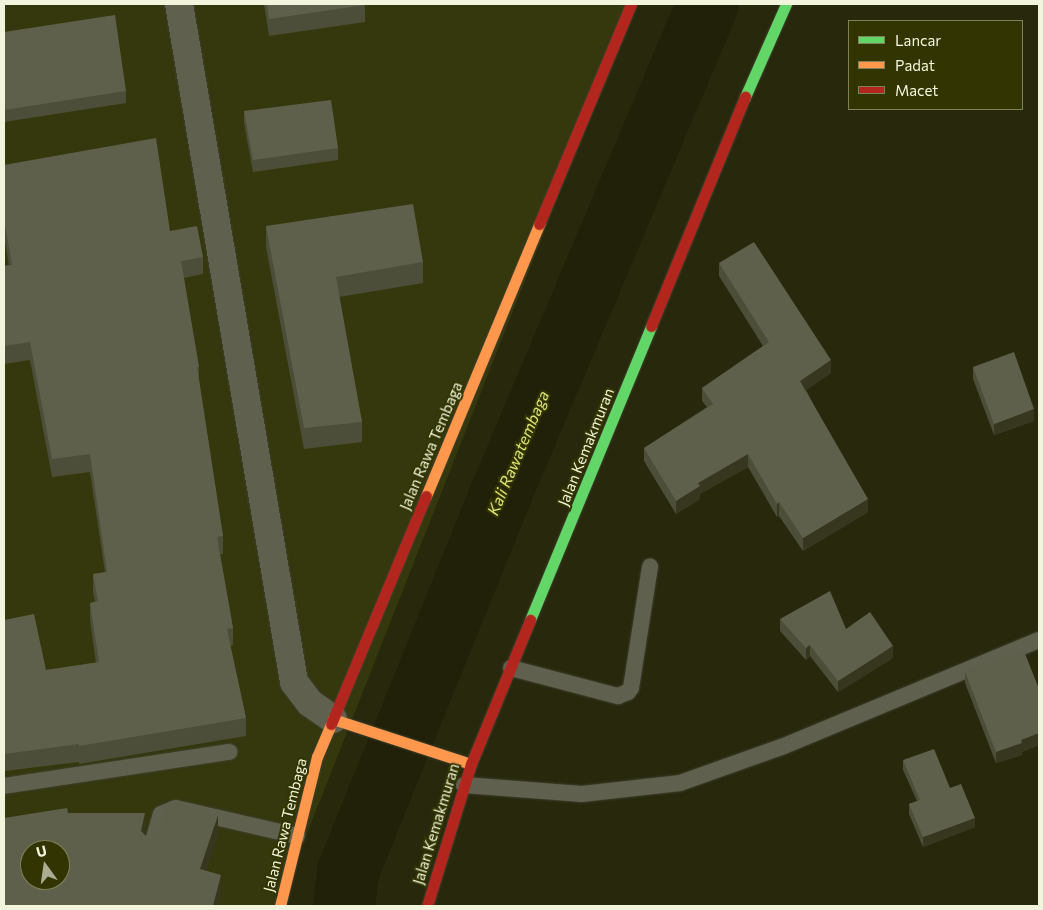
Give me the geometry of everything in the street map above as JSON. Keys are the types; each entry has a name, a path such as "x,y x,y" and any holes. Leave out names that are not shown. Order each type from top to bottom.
{"street":[{"path":"179,4 294,682 310,703 340,721 471,764"},
{"name":"Jalan Rawa Tembaga","path":"280,906 317,757 340,721 632,4"},
{"name":"Jalan Kemakmuran","path":"427,906 471,764 778,18 786,4"}],"lane":[{"path":"511,668 618,696 628,692 631,688 650,566"},
{"path":"464,785 582,794 680,783 784,746 1039,640"},
{"path":"4,786 230,752"},
{"path":"151,848 162,814 176,808 297,836"}],"shaded area":[{"path":"4,4 634,4 282,897 280,906 4,906"}],"building":[{"path":"267,4 365,4 365,5 269,19"},
{"path":"115,15 126,91 4,110 4,32"},
{"path":"331,100 338,148 253,160 244,111"},
{"path":"156,138 170,231 197,226 203,257 181,261 199,367 197,367 223,536 217,537 233,628 227,629 246,718 79,746 79,744 4,754 4,620 34,614 46,670 99,662 90,603 98,601 93,574 107,572 90,454 52,459 30,342 4,346 4,266 12,265 4,219 4,165"},
{"path":"413,204 423,262 336,277 362,422 304,428 266,226"},
{"path":"754,242 831,360 800,381 868,499 803,538 779,502 777,504 748,454 698,483 700,486 676,501 644,448 713,404 702,388 769,342 719,263"},
{"path":"1014,352 1034,409 994,424 973,367"},
{"path":"830,591 846,629 870,612 893,646 838,681 810,645 806,648 780,619"},
{"path":"1024,651 1039,689 1039,733 1021,740 1022,743 996,752 965,672 991,661"},
{"path":"934,749 950,788 961,784 975,818 923,837 909,804 920,800 903,760"},
{"path":"171,801 218,815 200,869 221,875 213,906 4,906 4,818 67,808 68,813 145,813 141,831 148,838 153,838 160,832 169,802"}],"waterway":[{"name":"Kali Rawatembaga","path":"344,906 348,872 492,515 708,4"}],"traffic: fast":[{"path":"745,97 786,4"},
{"path":"530,620 651,326"}],"traffic: slow":[{"path":"426,496 539,224"},
{"path":"333,719 471,764"},
{"path":"280,906 317,757 331,724"}],"traffic: jam":[{"path":"539,224 631,4"},
{"path":"651,326 745,97"},
{"path":"331,724 426,496"},
{"path":"427,906 471,764 530,620"}]}
